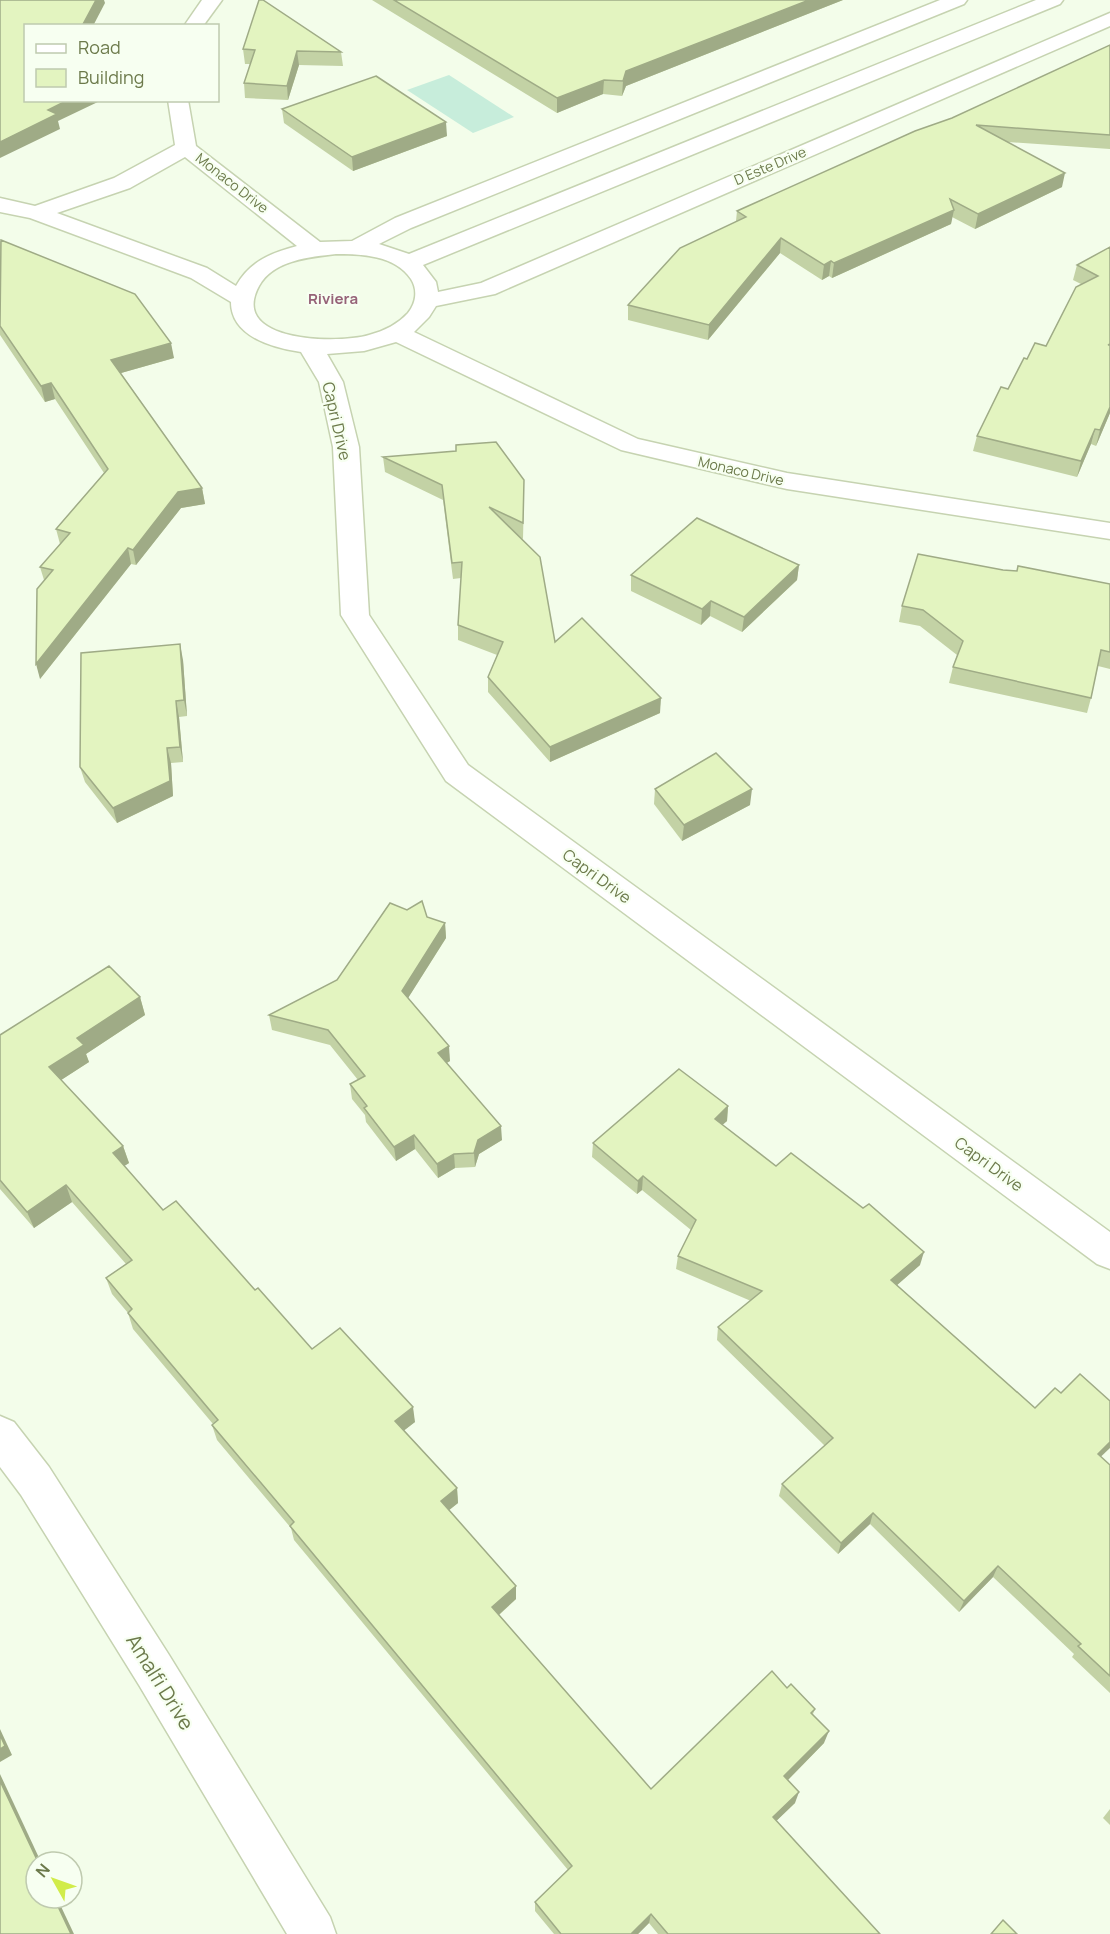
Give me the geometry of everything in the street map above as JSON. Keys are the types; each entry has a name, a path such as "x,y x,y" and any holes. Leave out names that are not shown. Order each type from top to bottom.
{"street":[{"path":"194,24 212,0"},
{"path":"357,247 403,223 957,0"},
{"path":"408,263 1053,0"},
{"name":"D Este Drive","path":"427,301 487,289 1110,19"},
{"name":"Monaco Drive","path":"178,102 186,148 315,249"},
{"path":"36,213 122,183 186,148"},
{"path":"0,206 36,213 199,273 242,299"},
{"path":"357,247 385,252 408,263 421,274 427,287 427,301 421,313 396,333 370,343 311,348 282,342 259,331 245,316 242,299 249,282 264,267 287,256 315,249 357,247"},
{"name":"Monaco Drive","path":"396,333 630,445 787,481 1110,531"},
{"name":"Capri Drive","path":"311,348 331,382 346,447 355,615 456,773 1110,1253"},
{"name":"Amalfi Drive","path":"0,1435 35,1481 142,1650 313,1934"}],"green space":[{"path":"449,75 514,117 473,133 407,90"}],"building":[{"path":"0,0 96,0 83,24 24,24 24,102 64,102 48,110 57,114 0,142"},
{"path":"259,0 263,0 341,52 297,51 287,86 244,83 255,50 243,49"},
{"path":"394,0 809,0 626,71 623,81 604,80 557,98"},
{"path":"1110,45 1110,135 976,125 1065,173 978,214 950,199 954,210 834,263 831,261 824,265 781,238 709,325 628,305 680,248 746,217 737,211 915,131 952,118"},
{"path":"376,76 446,122 352,157 282,109"},
{"path":"1,240 135,294 171,343 111,360 202,488 178,492 133,550 128,548 36,664 37,589 53,570 40,567 70,533 56,529 108,469 51,383 41,386 0,326"},
{"path":"1110,247 1110,344 1108,345 1110,345 1110,407 1100,430 1095,429 1081,461 977,436 1001,387 1008,389 1024,358 1027,359 1035,343 1046,346 1076,287 1098,276 1077,265"},
{"path":"496,442 524,480 523,523 489,507 540,557 555,642 582,618 661,698 550,747 488,677 503,642 458,625 462,562 452,563 442,485 383,457 456,451 456,445"},
{"path":"697,518 799,565 744,617 711,601 702,609 631,575"},
{"path":"918,554 1003,570 1017,571 1018,566 1110,584 1110,652 1101,650 1091,698 953,667 963,641 923,610 902,606"},
{"path":"180,644 184,700 176,701 180,747 167,748 170,781 113,808 80,767 81,653"},
{"path":"716,753 752,789 684,825 655,789"},
{"path":"422,901 427,917 445,923 402,991 449,1046 438,1053 501,1126 478,1140 474,1153 454,1154 437,1164 414,1135 394,1147 364,1108 367,1106 350,1084 365,1076 328,1030 269,1015 337,980 390,903 407,910"},
{"path":"109,966 140,997 77,1038 84,1045 49,1067 123,1146 113,1153 163,1210 176,1201 255,1290 258,1288 312,1349 340,1328 413,1407 395,1421 457,1488 441,1501 516,1586 492,1607 651,1789 772,1671 787,1688 791,1684 815,1709 811,1713 829,1731 784,1776 799,1792 773,1817 880,1934 668,1934 651,1914 631,1934 561,1934 535,1902 572,1866 290,1526 294,1522 212,1425 218,1420 128,1313 132,1309 106,1278 132,1260 66,1185 27,1212 0,1180 0,1035"},
{"path":"679,1069 728,1106 715,1119 776,1166 791,1153 863,1208 869,1204 924,1252 891,1280 1035,1408 1055,1388 1061,1393 1080,1374 1110,1401 1110,1442 1098,1454 1110,1465 1110,1676 1078,1646 1081,1644 998,1566 964,1601 873,1513 841,1543 782,1484 833,1438 718,1327 762,1291 678,1256 696,1220 643,1176 638,1181 593,1143"},
{"path":"0,1735 5,1746 0,1749"},
{"path":"0,1781 32,1850 24,1850 24,1910 60,1910 71,1934 0,1934"},
{"path":"1003,1920 1017,1934 991,1934"}],"district":[{"name":"Riviera","path":"333,299"}]}
